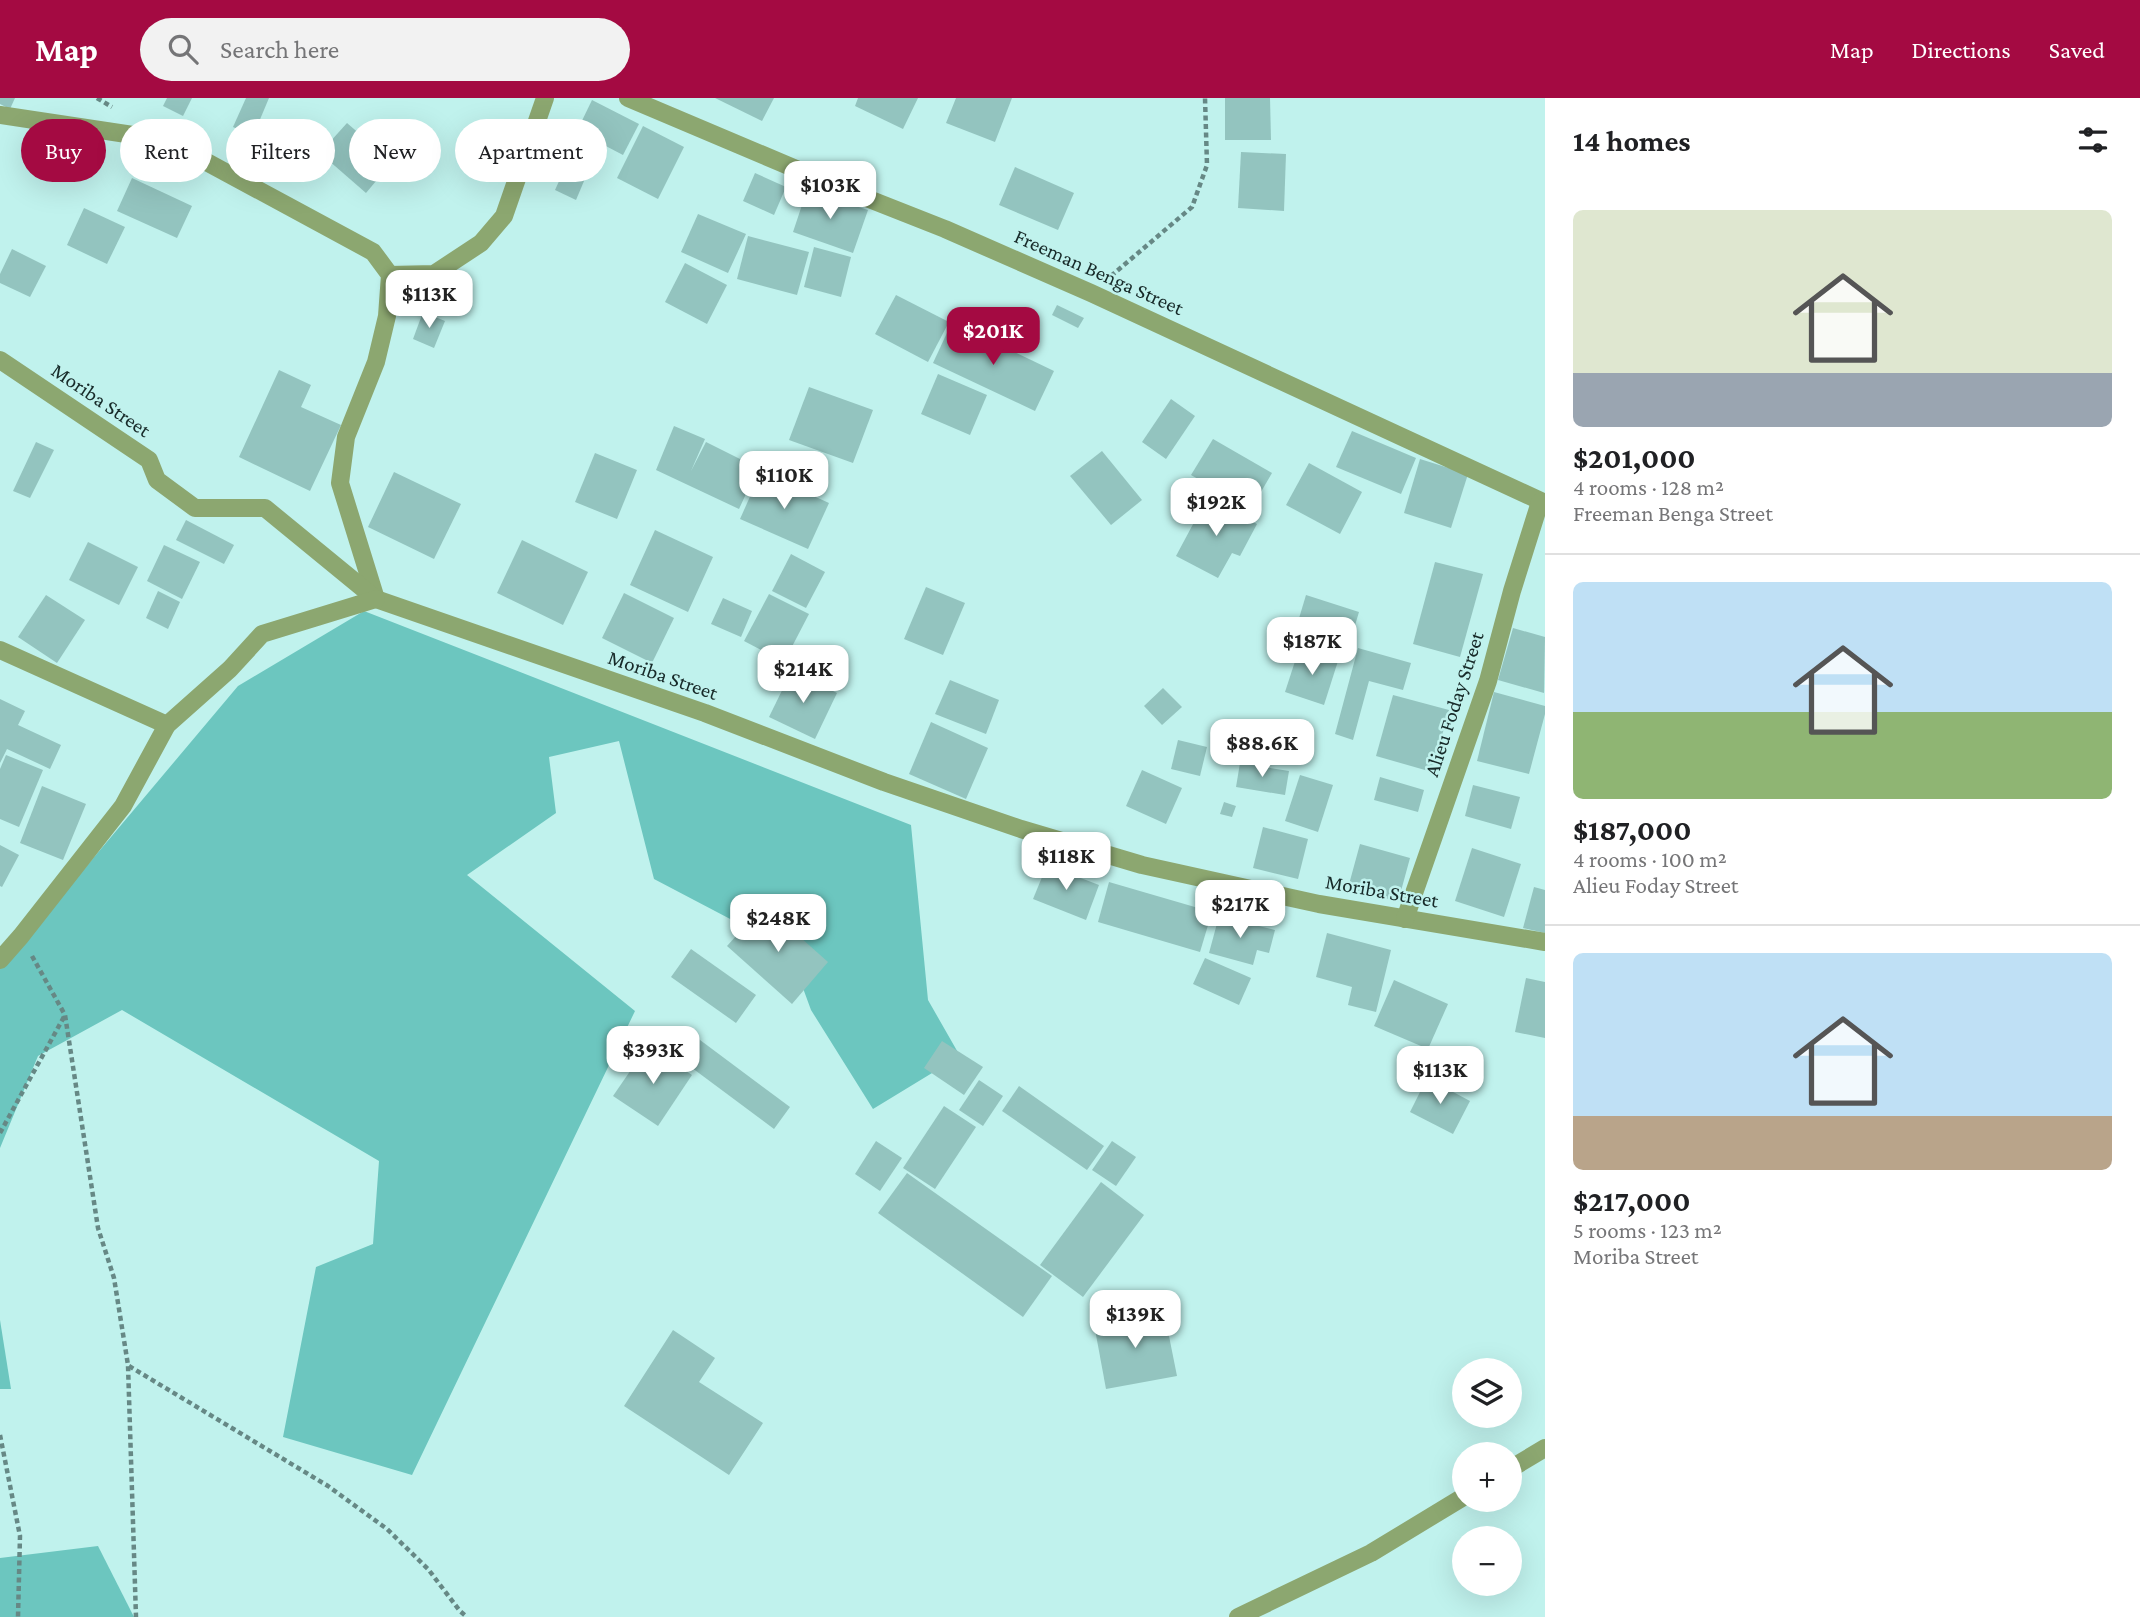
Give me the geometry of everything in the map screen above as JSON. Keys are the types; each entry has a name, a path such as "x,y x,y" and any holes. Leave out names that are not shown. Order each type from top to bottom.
{"street":[{"path":"390,275 435,274 481,243 504,216 545,98"},
{"name":"Freeman Benga Street","path":"628,98 945,229 1091,293 1543,502"},
{"path":"0,115 166,140 373,252 390,275 387,316 376,362 345,437 340,484 376,599 262,634 230,668 167,725 123,806 0,960"},
{"name":"Moriba Street","path":"0,360 149,460 157,480 195,508 265,508 376,599 705,713 884,782 1021,829 1142,864 1319,904 1545,942"},
{"name":"Alieu Foday Street","path":"1405,919 1488,681 1513,591 1543,502"},
{"path":"0,650 167,725"},
{"path":"1522,1462 1545,1448"},
{"path":"1238,1617 1371,1553 1452,1504"}],"path":[{"path":"1091,293 1192,207 1207,165 1205,98"},
{"path":"21,936 65,1014 98,1228 114,1278 128,1366 136,1617"},
{"path":"0,1132 65,1014"},
{"path":"128,1366 328,1486 387,1529 428,1569 467,1617"},
{"path":"0,1435 20,1536 18,1617"}],"shaded area":[{"path":"364,611 911,825 928,1000 960,1056 873,1109 811,1010 789,950 654,879 619,741 549,757 556,813 467,875 635,1011 412,1475 283,1437 316,1267 373,1244 379,1161 122,1010 38,1056 0,1148 0,969 238,686"},
{"path":"0,1320 11,1389 0,1389"},
{"path":"98,1546 134,1617 0,1617 0,1558"}],"building":[{"path":"0,98 15,98 10,109 0,104"},
{"path":"167,98 192,98 183,116 163,106"},
{"path":"246,98 269,98 260,119 237,119"},
{"path":"715,98 774,98 762,121"},
{"path":"858,98 918,98 903,129 855,106"},
{"path":"956,98 1012,98 995,142 946,123"},
{"path":"1225,98 1270,98 1271,140 1225,140"},
{"path":"592,100 639,124 623,155 607,147 607,119 583,119"},
{"path":"347,123 349,125 349,178 335,166 335,136"},
{"path":"643,126 684,147 658,199 617,178"},
{"path":"1241,152 1286,154 1284,211 1238,208"},
{"path":"1015,167 1074,193 1058,230 999,205"},
{"path":"755,173 786,187 774,215 743,201"},
{"path":"130,182 141,182 192,206 177,238 117,211"},
{"path":"353,182 375,182 366,193"},
{"path":"559,182 584,182 576,200 555,190"},
{"path":"807,190 868,210 853,253 793,232"},
{"path":"84,208 125,227 107,264 67,245"},
{"path":"698,214 746,234 728,273 681,252"},
{"path":"748,236 809,252 797,295 737,279"},
{"path":"814,247 851,257 841,297 804,287"},
{"path":"12,249 46,266 30,297 0,283 0,274"},
{"path":"685,263 727,285 707,324 665,302"},
{"path":"896,295 949,322 928,362 875,334"},
{"path":"1057,305 1084,318 1078,328 1052,315"},
{"path":"423,312 445,321 434,348 413,339"},
{"path":"952,322 1054,371 1035,411 933,363"},
{"path":"279,370 311,385 301,407 341,425 310,491 239,457"},
{"path":"938,374 987,395 970,435 921,414"},
{"path":"809,387 873,410 853,463 789,440"},
{"path":"1171,399 1195,416 1166,459 1142,442"},
{"path":"674,426 705,439 691,471 706,442 758,468 739,509 656,470"},
{"path":"1352,431 1416,458 1401,494 1336,467"},
{"path":"1213,439 1272,473 1251,509 1191,475"},
{"path":"36,442 54,450 30,498 13,491"},
{"path":"1102,451 1142,500 1111,525 1070,476"},
{"path":"595,453 637,470 617,519 575,502"},
{"path":"1420,459 1468,474 1451,528 1404,513"},
{"path":"1309,463 1362,492 1340,534 1286,505"},
{"path":"394,472 461,504 434,559 368,527"},
{"path":"761,472 829,503 808,549 740,519"},
{"path":"1207,498 1257,524 1240,556 1232,553 1218,578 1176,556"},
{"path":"186,520 234,545 224,564 176,540"},
{"path":"655,530 713,557 688,612 630,585"},
{"path":"522,540 588,572 563,625 497,593"},
{"path":"88,542 138,567 119,605 69,580"},
{"path":"164,545 200,562 182,599 147,581"},
{"path":"791,554 825,572 806,608 772,591"},
{"path":"1435,562 1483,574 1460,657 1413,644"},
{"path":"926,587 965,603 943,655 904,639"},
{"path":"158,591 180,602 168,629 146,618"},
{"path":"624,593 674,618 652,663 602,638"},
{"path":"769,594 809,614 784,662 744,641"},
{"path":"46,595 85,620 57,663 18,637"},
{"path":"1306,595 1359,612 1350,642 1297,625"},
{"path":"723,598 752,611 741,637 711,624"},
{"path":"1513,628 1545,637 1544,693 1498,680"},
{"path":"1358,648 1411,663 1403,690 1369,681 1353,740 1335,734"},
{"path":"1299,649 1338,661 1324,705 1285,692"},
{"path":"792,670 837,693 815,739 769,717"},
{"path":"950,680 999,700 986,734 935,714"},
{"path":"1163,688 1182,707 1162,725 1144,706"},
{"path":"1494,692 1545,706 1529,774 1477,761"},
{"path":"1393,695 1449,710 1432,772 1376,756"},
{"path":"0,699 25,711 18,725 61,745 50,769 7,749 0,763"},
{"path":"931,722 988,748 966,799 909,774"},
{"path":"1178,740 1207,747 1200,776 1171,769"},
{"path":"6,755 43,770 19,827 0,819 0,769"},
{"path":"1240,763 1289,771 1285,795 1236,787"},
{"path":"1142,770 1182,788 1166,824 1126,806"},
{"path":"1300,775 1333,785 1318,832 1285,821"},
{"path":"1380,777 1424,790 1418,812 1374,800"},
{"path":"1473,785 1520,797 1511,829 1465,816"},
{"path":"42,786 86,804 63,860 20,843"},
{"path":"1224,802 1236,806 1232,817 1220,814"},
{"path":"1263,827 1308,839 1298,879 1253,868"},
{"path":"1360,844 1410,858 1398,902 1348,888"},
{"path":"0,845 19,855 2,887 0,886"},
{"path":"1472,848 1521,864 1504,917 1455,901"},
{"path":"1047,865 1099,885 1086,920 1033,899"},
{"path":"1109,882 1212,912 1200,952 1098,922"},
{"path":"1534,887 1545,890 1545,933 1523,928"},
{"path":"764,905 828,962 792,1004 727,946"},
{"path":"1219,916 1275,930 1269,953 1257,950 1253,965 1209,953"},
{"path":"1327,933 1391,950 1376,1012 1348,1005 1352,987 1316,977"},
{"path":"691,949 756,995 736,1023 671,977"},
{"path":"1205,958 1251,978 1239,1005 1193,984"},
{"path":"1526,978 1545,982 1545,1038 1515,1032"},
{"path":"1394,980 1448,1004 1428,1049 1374,1026"},
{"path":"692,1034 790,1107 774,1129 676,1056"},
{"path":"942,1041 983,1067 964,1095 924,1068"},
{"path":"648,1045 692,1075 658,1126 613,1096"},
{"path":"1427,1078 1470,1101 1453,1134 1410,1112"},
{"path":"979,1080 1003,1096 983,1126 959,1110"},
{"path":"1019,1086 1104,1146 1087,1170 1002,1111"},
{"path":"944,1106 976,1127 935,1189 903,1168"},
{"path":"876,1141 902,1158 880,1191 855,1174"},
{"path":"1112,1141 1136,1157 1116,1186 1092,1170"},
{"path":"907,1173 1052,1276 1023,1317 878,1213"},
{"path":"1101,1182 1144,1215 1083,1297 1040,1265"},
{"path":"1164,1311 1177,1376 1106,1389 1094,1324"},
{"path":"673,1330 715,1358 699,1382 763,1423 729,1475 624,1406"}]}
